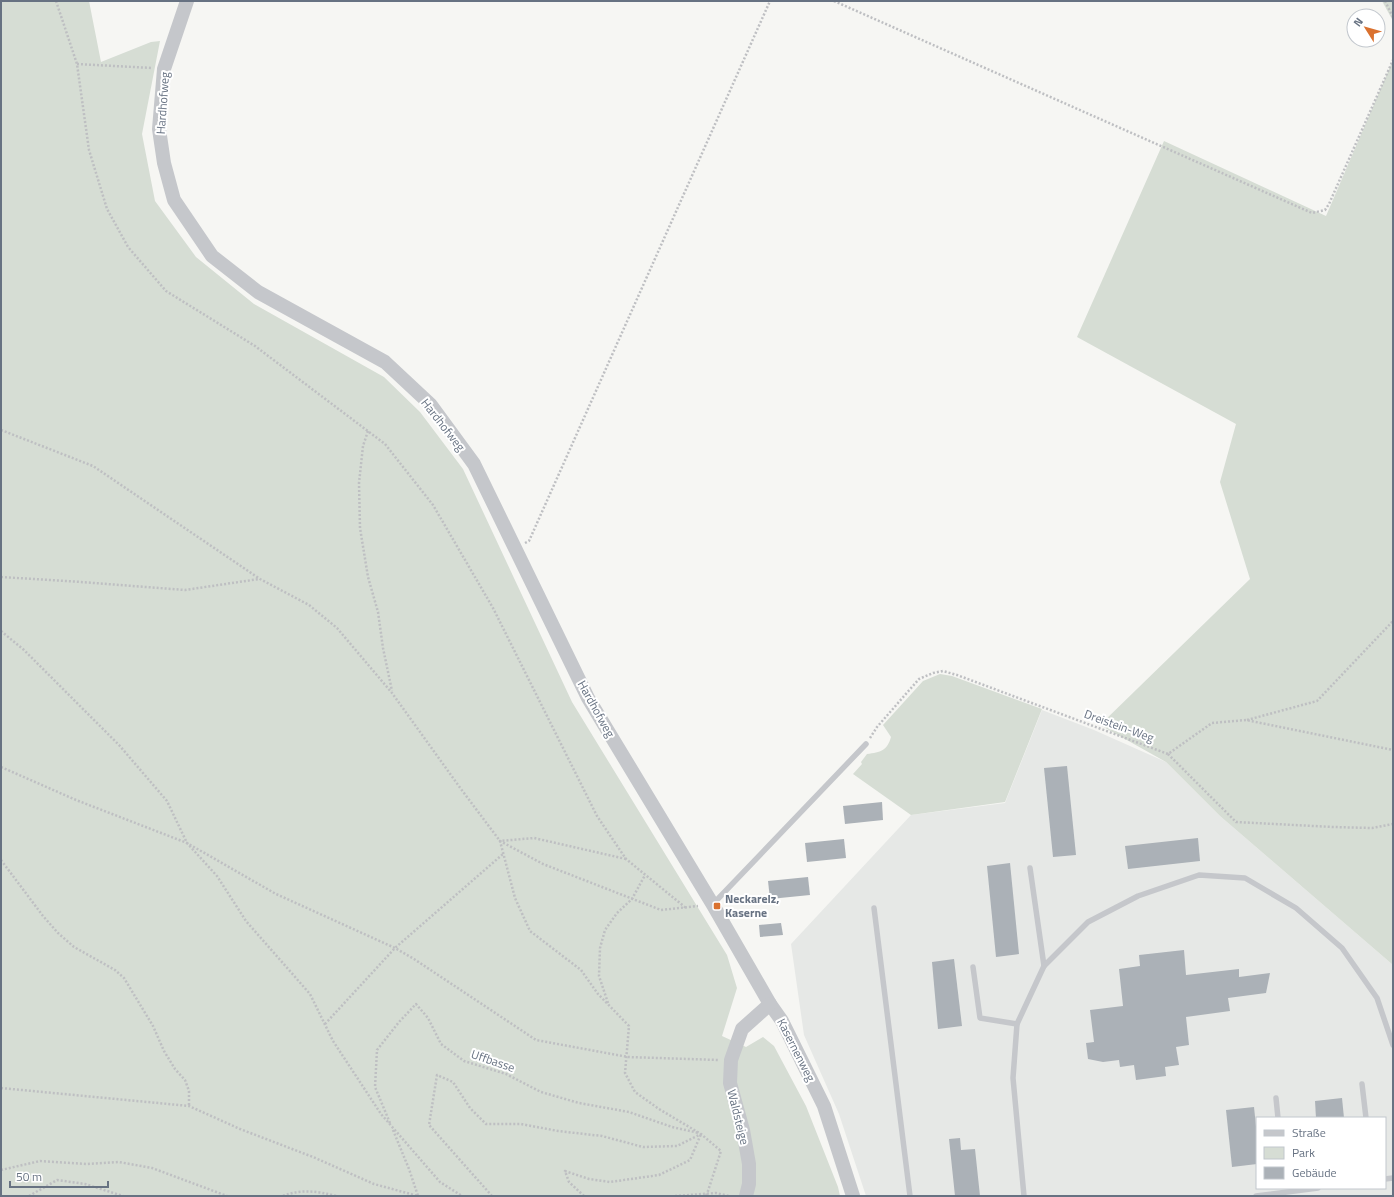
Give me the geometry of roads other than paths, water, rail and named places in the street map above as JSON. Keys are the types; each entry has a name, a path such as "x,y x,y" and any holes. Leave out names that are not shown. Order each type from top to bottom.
{"street":[{"name":"Hardhofweg","path":"186,1 164,69 159,129 164,163 174,200 212,256 258,292 385,362 430,404 474,464 588,698 715,909"},
{"name":"Kasernenweg","path":"715,909 770,1004 782,1021 824,1106 853,1196"},
{"name":"Waldsteige","path":"746,1196 749,1164 743,1130 730,1083 731,1060 742,1029 770,1004"}],"lane":[{"path":"715,909 866,744"},
{"path":"1030,868 1044,966"},
{"path":"1024,1196 1013,1078 1017,1024 1044,966 1088,922 1138,896 1198,875 1246,878 1296,908 1342,948 1377,998 1393,1045"},
{"path":"874,908 910,1196"},
{"path":"974,967 980,1018 1017,1024"},
{"path":"1362,1084 1366,1117"},
{"path":"1276,1098 1278,1117"},
{"path":"1256,1196 1283,1190 1300,1189"}],"place":[{"name":"Neckarelz, Kaserne","path":"717,906"}]}
